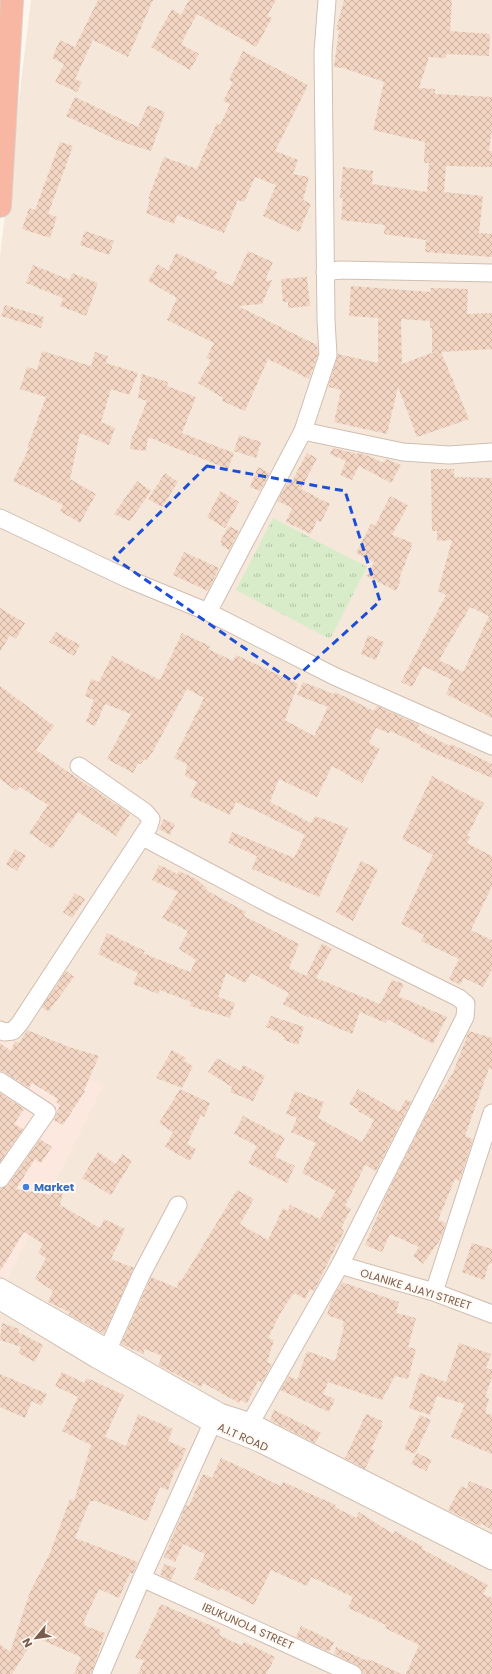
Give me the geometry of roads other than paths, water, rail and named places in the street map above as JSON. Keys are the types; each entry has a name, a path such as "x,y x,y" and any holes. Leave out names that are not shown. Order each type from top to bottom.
{"highway":[{"path":"0,206 12,0"}],"street":[{"path":"208,612 302,431 328,354 325,272 323,52 327,0"},
{"path":"325,272 340,270 492,273"},
{"path":"302,431 404,452 449,455 492,452"},
{"path":"0,518 128,579 208,612 334,676 492,746"},
{"path":"0,1030 4,1032 13,1031 20,1023 149,826 150,819 145,812 79,766"},
{"path":"143,837 271,905 459,998 466,1004 465,1017 340,1265 251,1422"},
{"path":"0,1082 47,1112 0,1179"},
{"path":"434,1292 492,1114"},
{"path":"108,1349 141,1275 178,1205"},
{"name":"OLANIKE AJAYI STREET","path":"340,1265 434,1292 492,1314"},
{"name":"A.I.T ROAD","path":"0,1287 108,1349 212,1424 259,1443 492,1561"},
{"name":"A.I.T ROAD","path":"0,1301 156,1384 220,1412 251,1422 492,1544"},
{"path":"101,1674 142,1578 212,1424"},
{"name":"IBUKUNOLA STREET","path":"142,1578 353,1674"}],"place":[{"name":"Market","path":"26,1187"}]}
